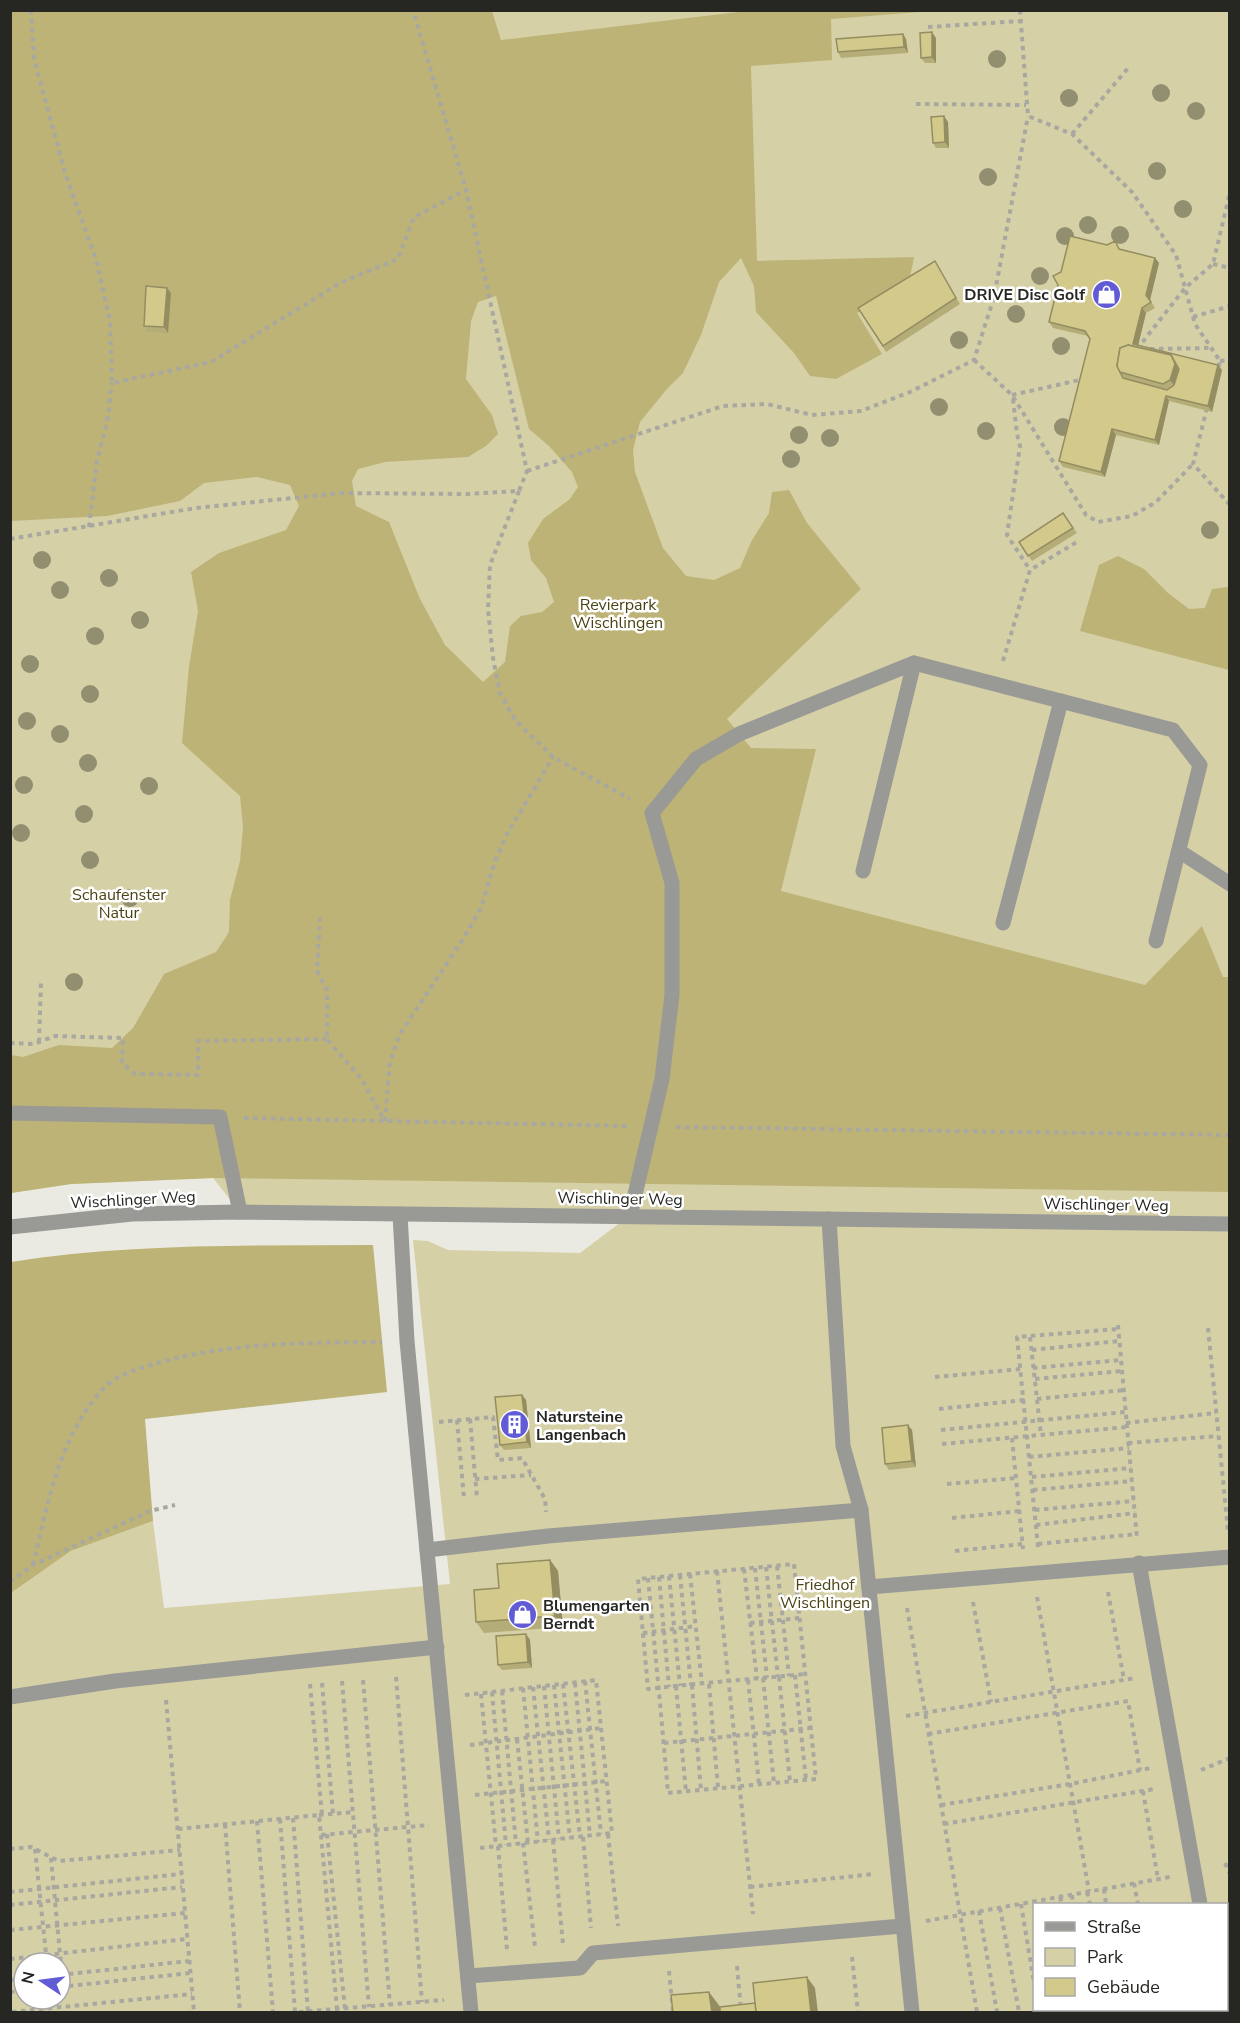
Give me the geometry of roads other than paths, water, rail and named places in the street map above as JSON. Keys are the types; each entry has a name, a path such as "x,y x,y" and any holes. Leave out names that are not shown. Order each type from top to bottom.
{"street":[{"path":"863,871 914,663"},
{"path":"630,1216 662,1079 672,995 672,883 652,813 696,759 739,734 914,663 1173,730 1200,765 1156,940"},
{"path":"1003,923 1061,701"},
{"path":"1179,851 1230,884"},
{"path":"10,1113 220,1117 240,1212"},
{"name":"Wischlinger Weg","path":"10,1227 132,1214 240,1212 1230,1224"},
{"path":"400,1214 407,1341 471,2005"},
{"path":"829,1219 843,1446 861,1510 912,2013"},
{"path":"427,1550 548,1536 861,1510"},
{"path":"869,1587 1230,1557"},
{"path":"1139,1563 1200,1903"},
{"path":"10,1696 164,1676 437,1647"},
{"path":"468,1976 580,1968 593,1953 902,1926"}],"place":[{"name":"DRIVE Disc Golf","path":"1106,294"},
{"name":"Natursteine Langenbach","path":"515,1425"},
{"name":"Blumengarten Berndt","path":"522,1614"}],"park label":[{"name":"Revierpark Wischlingen","path":"618,613"},
{"name":"Schaufenster Natur","path":"119,903"},
{"name":"Friedhof Wischlingen","path":"825,1593"}]}
